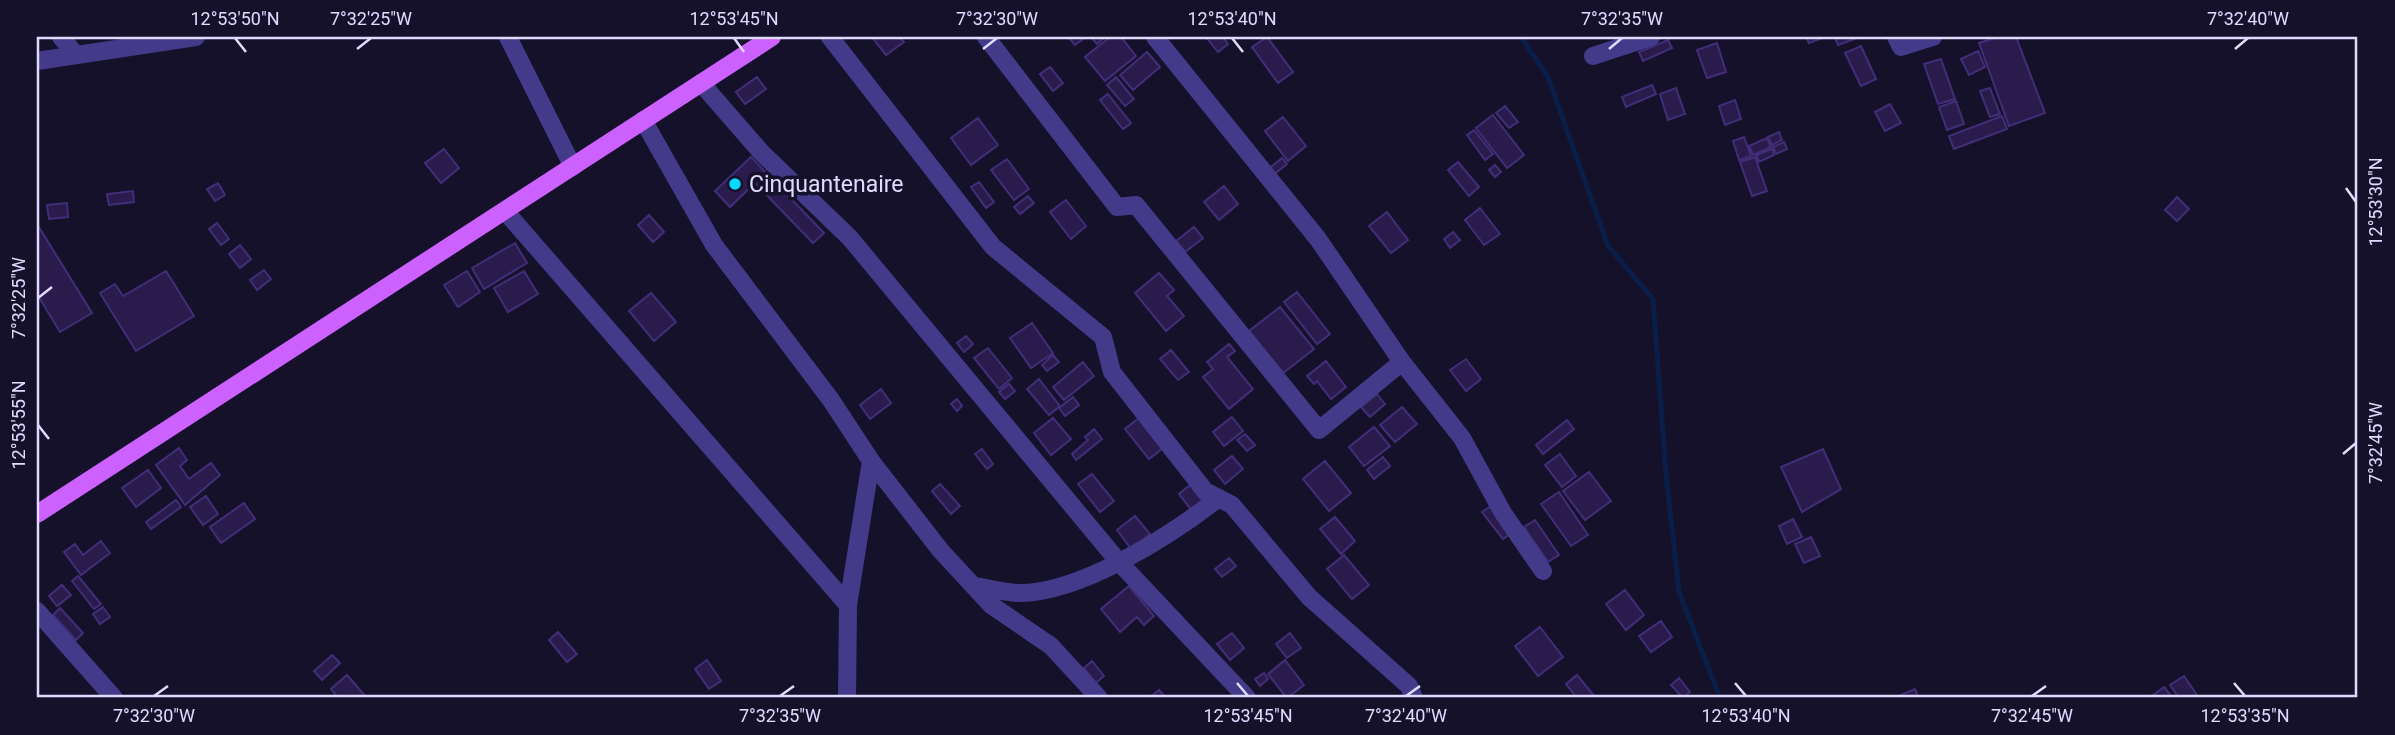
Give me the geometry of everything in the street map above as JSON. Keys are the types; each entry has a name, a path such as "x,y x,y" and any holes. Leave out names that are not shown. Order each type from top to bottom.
{"main road":[{"path":"37,514 772,37"}],"street":[{"path":"61,37 76,55"},
{"path":"37,61 196,37"},
{"path":"508,37 573,167"},
{"path":"830,37 993,247 1102,337 1112,372 1205,491 1232,505 1309,597 1409,686 1414,698"},
{"path":"986,37 1117,207 1136,205 1319,430 1402,362"},
{"path":"1155,37 1318,239 1402,362 1462,438 1503,513 1543,571"},
{"path":"1593,56 1651,37"},
{"path":"1896,37 1901,47 1933,37"},
{"path":"701,83 761,152 850,238 1118,561 1247,698"},
{"path":"643,120 714,245 941,551 991,605 1051,646 1099,698"},
{"path":"505,211 848,605"},
{"path":"847,698 848,605 871,460"},
{"path":"974,586 1017,593 1050,589 1118,561 1177,530 1219,498"},
{"path":"37,611 114,698"}],"building":[{"path":"872,37 899,37 904,42 886,55"},
{"path":"1068,37 1086,37 1075,45"},
{"path":"1091,37 1105,37 1097,44"},
{"path":"1110,37 1121,37 1136,56 1105,81 1085,57"},
{"path":"1206,37 1223,37 1228,44 1218,52"},
{"path":"1267,37 1293,72 1278,83 1252,47"},
{"path":"1806,37 1825,37 1809,43"},
{"path":"1835,37 1860,37 1838,45"},
{"path":"1998,37 2016,37 2045,113 2009,126 1979,43"},
{"path":"1668,40 1672,48 1643,61 1639,52"},
{"path":"1717,43 1726,72 1707,78 1697,50"},
{"path":"1861,46 1876,79 1861,86 1845,53"},
{"path":"1978,51 1985,67 1969,75 1961,59"},
{"path":"1147,52 1160,67 1133,90 1120,75"},
{"path":"1941,59 1955,99 1938,104 1924,64"},
{"path":"1050,67 1063,83 1053,91 1040,74"},
{"path":"757,77 766,89 745,104 736,92"},
{"path":"1116,77 1134,99 1125,106 1107,85"},
{"path":"1652,85 1656,94 1626,107 1622,97"},
{"path":"1676,88 1685,114 1668,120 1660,94"},
{"path":"1990,88 2000,114 1990,117 1980,91"},
{"path":"1108,94 1131,123 1123,129 1100,100"},
{"path":"1735,100 1741,119 1725,125 1719,106"},
{"path":"1956,101 1964,124 1947,130 1939,107"},
{"path":"1890,104 1901,123 1885,131 1875,112"},
{"path":"1505,106 1518,122 1509,128 1496,113"},
{"path":"1493,115 1524,155 1507,168 1476,128"},
{"path":"2002,116 2007,129 1954,149 1949,136"},
{"path":"1283,117 1306,146 1288,161 1265,131"},
{"path":"978,118 998,145 971,165 951,138"},
{"path":"1474,130 1493,154 1485,160 1467,135"},
{"path":"1779,132 1782,140 1772,145 1768,137"},
{"path":"1744,137 1751,156 1739,160 1733,141"},
{"path":"1767,138 1771,147 1753,155 1749,146"},
{"path":"1784,142 1787,149 1776,154 1773,147"},
{"path":"444,149 459,168 441,183 425,163"},
{"path":"1772,149 1774,155 1759,162 1756,155"},
{"path":"751,157 824,233 813,243 755,183 730,207 715,191"},
{"path":"1755,157 1767,191 1752,196 1740,162"},
{"path":"1282,158 1287,164 1272,176 1267,170"},
{"path":"1007,159 1029,189 1014,200 991,170"},
{"path":"1458,162 1479,187 1469,196 1448,170"},
{"path":"1495,165 1501,172 1495,177 1489,170"},
{"path":"979,182 994,202 986,208 971,187"},
{"path":"218,183 225,195 215,201 207,189"},
{"path":"1224,186 1238,204 1219,220 1204,202"},
{"path":"133,191 134,202 109,205 107,194"},
{"path":"1028,196 1034,203 1020,214 1014,207"},
{"path":"2177,197 2189,209 2177,221 2165,210"},
{"path":"1066,200 1086,226 1071,239 1050,212"},
{"path":"67,203 68,217 49,219 47,205"},
{"path":"1480,208 1500,234 1484,245 1465,220"},
{"path":"1387,212 1408,240 1391,253 1369,226"},
{"path":"649,215 664,232 653,242 638,225"},
{"path":"217,223 229,239 221,245 209,229"},
{"path":"37,224 92,313 60,332 37,294"},
{"path":"1194,227 1203,238 1185,252 1176,241"},
{"path":"1453,232 1460,240 1450,248 1444,239"},
{"path":"515,243 527,263 484,289 472,268"},
{"path":"240,245 251,259 240,268 229,254"},
{"path":"264,270 271,279 257,290 250,280"},
{"path":"166,271 194,316 136,351 100,293 115,284 123,296"},
{"path":"467,271 480,292 458,307 444,285"},
{"path":"524,271 538,294 508,312 494,288"},
{"path":"1159,273 1174,290 1167,296 1184,316 1166,331 1135,293"},
{"path":"1297,292 1330,334 1317,344 1284,302"},
{"path":"651,293 676,322 654,341 629,311"},
{"path":"1280,307 1314,349 1283,373 1249,331"},
{"path":"1032,323 1053,353 1031,368 1010,338"},
{"path":"966,336 973,344 964,352 957,343"},
{"path":"1229,344 1235,351 1227,357 1253,389 1229,409 1203,377 1213,369 1207,362"},
{"path":"988,348 1012,378 999,389 974,358"},
{"path":"1171,350 1189,372 1178,380 1160,359"},
{"path":"1053,355 1059,362 1047,371 1042,365"},
{"path":"1466,359 1481,379 1466,391 1450,370"},
{"path":"1326,361 1346,387 1331,399 1317,381 1314,384 1307,376"},
{"path":"1083,362 1094,376 1064,400 1053,387"},
{"path":"1039,379 1060,406 1049,415 1027,389"},
{"path":"1009,384 1015,391 1005,399 999,392"},
{"path":"881,389 891,403 870,419 860,405"},
{"path":"1377,394 1385,404 1370,417 1361,407"},
{"path":"1073,397 1079,405 1065,416 1059,408"},
{"path":"957,399 962,406 957,411 951,404"},
{"path":"1402,407 1417,424 1395,442 1380,425"},
{"path":"1232,417 1243,431 1224,446 1213,432"},
{"path":"1053,418 1071,439 1051,455 1034,433"},
{"path":"1139,418 1163,448 1149,459 1125,429"},
{"path":"1567,420 1574,429 1543,454 1536,445"},
{"path":"1374,427 1390,446 1364,466 1349,447"},
{"path":"1094,429 1102,439 1076,460 1072,454 1088,440 1085,437"},
{"path":"1245,434 1255,445 1247,451 1237,440"},
{"path":"179,448 187,460 180,466 189,479 211,463 220,475 185,505 156,465"},
{"path":"982,449 993,464 987,469 975,454"},
{"path":"1823,449 1841,489 1802,512 1781,467"},
{"path":"1560,454 1576,476 1562,487 1545,465"},
{"path":"1232,456 1243,469 1225,484 1214,470"},
{"path":"1383,457 1390,466 1374,479 1367,470"},
{"path":"1325,461 1351,493 1329,511 1303,479"},
{"path":"148,470 161,488 136,507 122,488"},
{"path":"1589,472 1611,501 1585,520 1563,491"},
{"path":"1092,474 1114,501 1100,512 1078,484"},
{"path":"940,484 960,506 951,514 932,491"},
{"path":"1190,485 1203,502 1192,511 1179,494"},
{"path":"1559,492 1588,535 1571,546 1541,504"},
{"path":"206,496 218,514 203,525 190,507"},
{"path":"176,500 181,507 151,529 146,522"},
{"path":"244,503 255,519 221,543 210,527"},
{"path":"1491,506 1511,533 1503,539 1482,512"},
{"path":"1135,516 1150,534 1131,549 1117,530"},
{"path":"1335,517 1355,541 1341,554 1320,529"},
{"path":"1793,519 1802,537 1787,544 1779,526"},
{"path":"1535,520 1559,555 1548,562 1524,527"},
{"path":"1811,537 1820,556 1804,563 1795,544"},
{"path":"101,541 110,553 81,575 64,552 75,544 83,555"},
{"path":"1344,555 1369,585 1352,599 1327,569"},
{"path":"1229,558 1236,566 1222,577 1215,569"},
{"path":"78,576 101,604 94,609 72,581"},
{"path":"62,585 71,595 57,606 49,596"},
{"path":"1129,586 1154,616 1144,625 1137,617 1120,632 1101,609"},
{"path":"1625,590 1644,615 1626,630 1606,604"},
{"path":"103,607 110,617 100,624 93,614"},
{"path":"60,608 83,633 76,640 53,615"},
{"path":"1661,621 1672,637 1651,652 1639,636"},
{"path":"1540,627 1563,657 1538,676 1515,646"},
{"path":"558,632 577,654 567,662 549,640"},
{"path":"1232,633 1244,648 1230,660 1217,644"},
{"path":"1290,633 1301,648 1287,658 1276,644"},
{"path":"332,655 340,663 322,680 314,671"},
{"path":"707,660 721,681 709,689 695,669"},
{"path":"1285,660 1304,685 1287,698 1268,674"},
{"path":"1092,661 1104,676 1096,683 1084,668"},
{"path":"1264,673 1268,679 1260,686 1255,679"},
{"path":"347,675 366,697 338,698 331,689"},
{"path":"1577,675 1596,698 1577,698 1566,684"},
{"path":"2184,676 2199,698 2179,698 2170,685"},
{"path":"1679,678 1690,692 1683,698 1671,685"},
{"path":"2164,687 2173,698 2149,698"},
{"path":"1915,689 1919,698 1894,698"},
{"path":"1159,690 1166,698 1149,698"}],"waterway":[{"path":"1521,37 1548,77 1608,246 1653,299 1666,474 1679,592 1720,698"}],"place":[{"name":"Cinquantenaire","path":"735,184"}]}
